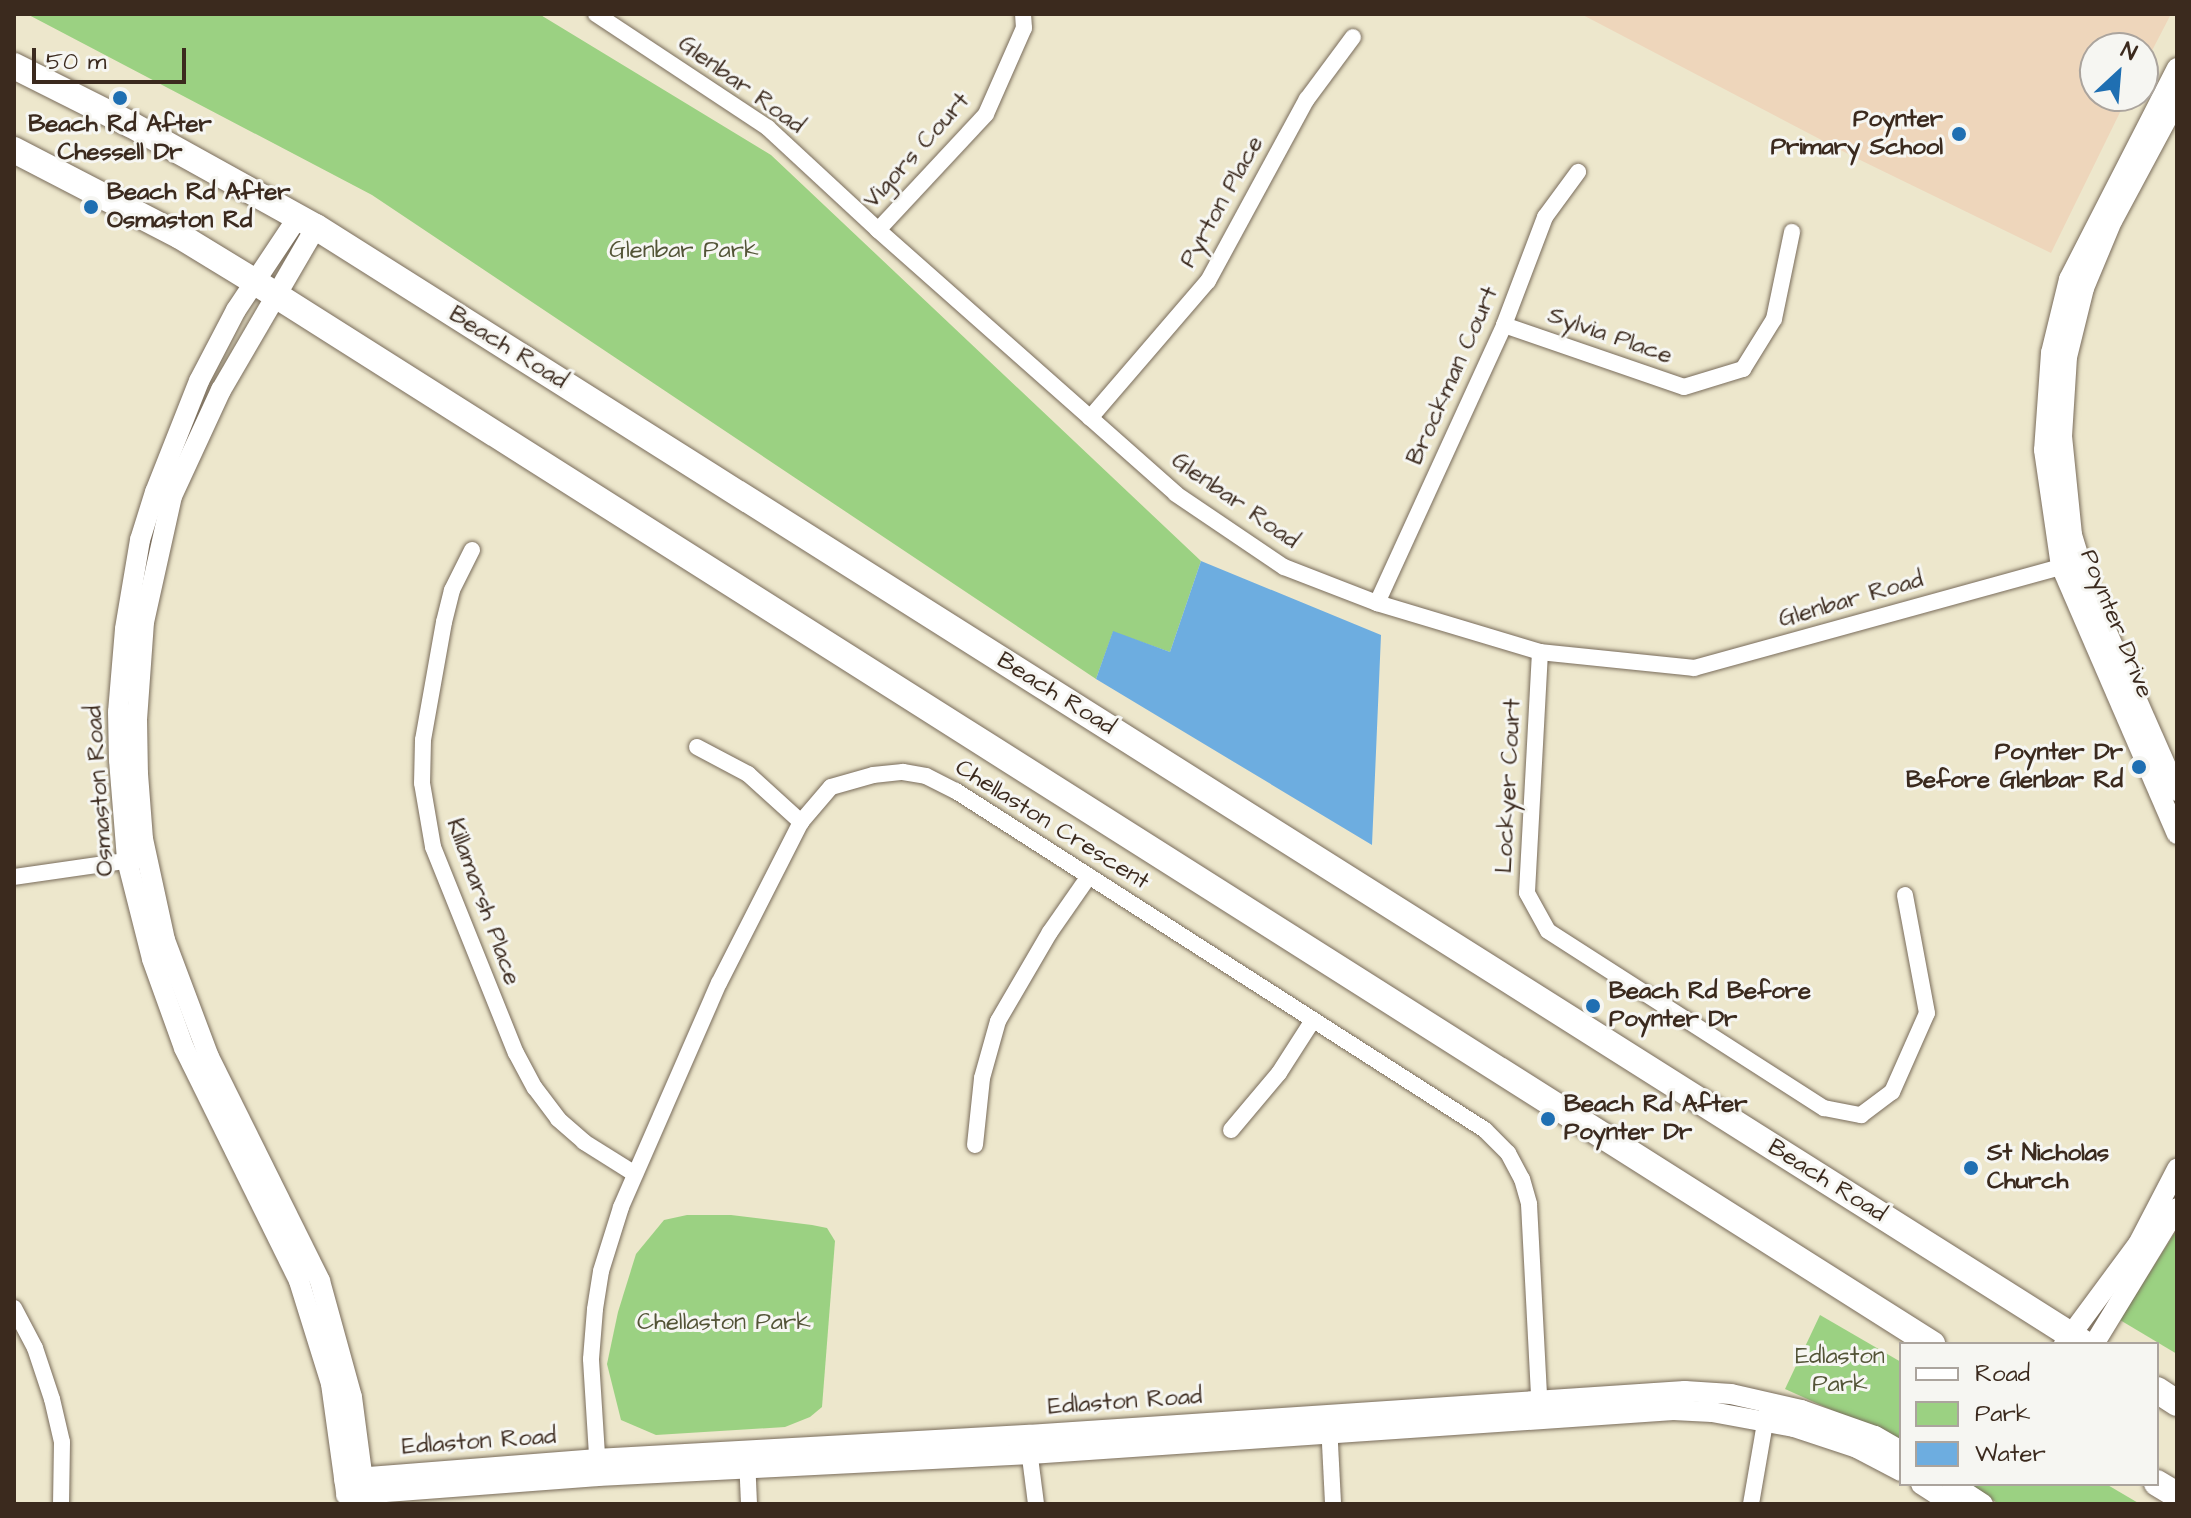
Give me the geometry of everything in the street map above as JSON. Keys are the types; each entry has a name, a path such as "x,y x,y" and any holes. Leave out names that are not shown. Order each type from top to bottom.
{"main road":[{"name":"Beach Road","path":"14,66 130,124 307,222 2079,1342"},
{"path":"14,150 180,236 277,295 1929,1342"},
{"path":"2159,1391 2177,1403"},
{"path":"2159,1484 2177,1495"}],"street":[{"name":"Glenbar Road","path":"596,14 768,128 878,230 1176,494 1284,567 1377,603 1540,652 1694,668 2071,564"},
{"name":"Vigors Court","path":"878,230 986,114 1024,28 1023,14"},
{"name":"Pyrton Place","path":"1090,418 1208,281 1307,99 1353,37"},
{"name":"Poynter Drive","path":"2177,68 2083,249 2059,318 2051,353 2044,450 2071,564 2177,834"},
{"name":"Poynter Drive","path":"2177,100 2098,252 2074,321 2063,391 2062,436 2072,535 2071,564 2102,621 2177,791"},
{"name":"Brockman Court","path":"1377,603 1504,325 1545,217 1578,172"},
{"name":"Osmaston Road","path":"137,859 118,712 125,629 140,540 175,435 252,280 307,222"},
{"name":"Osmaston Road","path":"307,222 277,295 199,431 172,496 161,535 144,622 137,719 138,913 184,1048 299,1281 331,1384 355,1492"},
{"name":"Sylvia Place","path":"1504,325 1684,387 1743,369 1774,319 1792,232"},
{"name":"Killamarsh Place","path":"472,550 452,590 423,740 422,783 433,847 509,1038 535,1088 558,1119 584,1142 635,1174"},
{"name":"Lockyer Court","path":"1540,652 1527,893 1548,931 1824,1108 1861,1115 1892,1092 1927,1013 1905,895"},
{"path":"697,747 748,774 801,822"},
{"name":"Chellaston Crescent","path":"598,1468 591,1359 595,1309 610,1240 635,1174 719,983 801,822 831,787 873,775 903,772 926,776 956,791 1485,1130 1508,1153 1522,1179 1529,1204 1540,1408"},
{"path":"14,877 137,859"},
{"path":"975,1145 982,1078 998,1021 1050,932 1089,876"},
{"path":"1231,1130 1279,1073 1313,1020"},
{"path":"2079,1342 2138,1244 2177,1169"},
{"path":"2079,1342 2177,1208"},
{"path":"14,1308 35,1348 52,1399 62,1442 61,1504"},
{"name":"Edlaston Road","path":"355,1492 598,1468 1029,1444 1540,1408 1767,1411 1833,1420 1899,1450"},
{"path":"1751,1504 1767,1411"},
{"name":"Edlaston Road","path":"1767,1411 1857,1448 1899,1470"},
{"path":"1329,1424 1333,1504"},
{"path":"1029,1444 1036,1504"},
{"path":"747,1461 749,1504"},
{"path":"1924,1486 1952,1504"},
{"path":"1955,1486 1983,1504"}],"shaded area":[{"name":"Poynter Primary School","path":"1581,14 2171,14 2159,37 2159,32 2079,32 2079,112 2120,112 2051,253 1854,157"}],"green space":[{"name":"Glenbar Park","path":"27,14 539,14 771,155 1201,561 1170,652 1113,632 1096,679 372,195"},
{"name":"Chellaston Park","path":"687,1215 731,1215 812,1225 827,1228 835,1241 822,1407 810,1417 785,1427 656,1435 621,1420 607,1364 618,1312 636,1254 664,1220"},
{"path":"2177,1229 2177,1354 2120,1320"},
{"name":"Edlaston Park","path":"1820,1315 1899,1361 1899,1440 1785,1389"},
{"path":"1971,1486 2109,1486 2140,1504 1999,1504"}],"water":[{"path":"1201,561 1381,635 1372,845 1096,679 1113,631 1170,652"}],"place":[{"name":"Beach Rd After Chessell Dr","path":"120,98"},
{"name":"Poynter Primary School","path":"1959,134"},
{"name":"Beach Rd After Osmaston Rd","path":"91,207"},
{"name":"Poynter Dr Before Glenbar Rd","path":"2139,767"},
{"name":"Beach Rd Before Poynter Dr","path":"1593,1006"},
{"name":"Beach Rd After Poynter Dr","path":"1548,1119"},
{"name":"St Nicholas Church","path":"1971,1168"}]}
